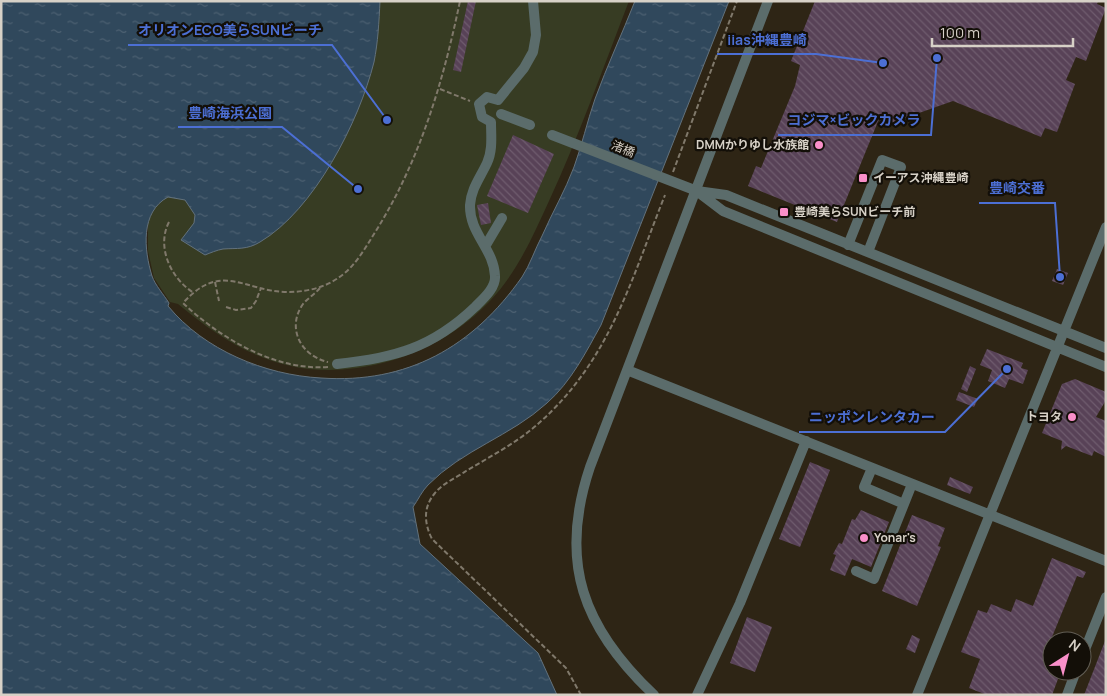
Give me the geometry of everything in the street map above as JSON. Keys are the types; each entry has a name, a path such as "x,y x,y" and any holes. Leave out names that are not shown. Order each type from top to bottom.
{"street":[{"path":"498,100 524,68 533,52 536,35 533,1"},
{"path":"654,695 618,657 600,631 585,596 578,564 577,523 582,496 627,370 768,1"},
{"path":"337,364 395,355 422,344 455,324 482,300 495,281 495,269 486,245 474,227 470,207 473,189 490,154 491,122 501,114 502,107 498,100 487,98 479,104 482,117 491,122"},
{"path":"501,114 530,125"},
{"name":"渚橋","path":"552,135 697,191"},
{"path":"848,245 882,160 901,167 868,252"},
{"path":"697,191 726,195 1106,348"},
{"path":"697,191 724,212 1106,366"},
{"path":"486,245 502,218"},
{"path":"917,695 1106,227"},
{"path":"627,370 1106,561"},
{"path":"698,695 740,603 806,441"},
{"path":"872,468 864,487 904,504"},
{"path":"856,571 874,579 912,484"},
{"path":"1092,632 1106,597"},
{"path":"1067,695 1072,681"}],"path":[{"path":"337,364 315,358 299,342 296,331 298,312 307,299 352,267 381,223 408,172 440,89 460,1"},
{"path":"673,172 737,1"},
{"path":"440,89 479,104"},
{"path":"581,695 571,674 562,664 432,539 428,531 426,513 436,492 537,425 564,399 585,373 614,323 665,195"},
{"path":"169,222 164,243 168,262 180,281 194,293"},
{"path":"321,288 288,292 260,288 235,281 215,282 194,293 183,303 205,322 234,342 284,362 323,367 337,364"},
{"path":"215,282 219,301"},
{"path":"226,307 236,310 251,308 256,301 260,288"}],"green space":[{"path":"234,1 629,1 570,152 524,254 508,279 489,302 460,327 445,337 411,354 376,365 331,370 306,369 260,357 239,347 198,320 178,304 170,302 154,278 148,251 148,222"}],"water":[{"path":"1,1 380,1 374,62 367,86 346,137 316,187 280,228 251,246 223,249 205,255 181,240 194,223 195,215 185,200 168,197 153,212 146,232 147,255 153,279 169,303 168,306 199,335 217,347 257,366 300,376 352,378 382,375 409,367 435,356 460,341 482,323 503,302 522,277 577,159 604,74 635,1 729,1 601,325 577,366 556,395 547,403 518,425 471,452 441,473 426,487 413,507 420,544 538,653 557,695 1,695"}],"building":[{"path":"468,1 476,1 461,72 453,70"},
{"path":"815,1 1098,1 1097,4 1106,8 1086,61 1076,57 1066,80 1075,84 1057,132 1045,128 1041,137 953,101 885,125 879,119 837,222 748,186 756,166 761,168 795,86 800,65 791,61"},
{"path":"513,135 554,154 528,213 487,196"},
{"path":"488,203 491,223 481,225 477,205"},
{"path":"1057,269 1068,273 1063,285 1052,281"},
{"path":"987,349 1023,363 1021,368 1028,370 1023,384 1009,379 1005,388 988,381 992,370 980,365"},
{"path":"970,366 976,369 967,392 961,389"},
{"name":"トヨタ","path":"1075,379 1106,392 1106,400 1096,417 1106,421 1106,457 1094,451 1092,456 1066,446 1061,450 1062,441 1042,433 1062,384"},
{"path":"959,392 978,399 974,407 956,400"},
{"path":"810,462 830,470 800,547 779,539"},
{"path":"950,477 973,487 970,494 947,485"},
{"name":"Yonar's","path":"861,510 889,522 871,567 852,559 845,576 830,570 836,555 833,554 839,543 842,544 852,519 855,520"},
{"path":"912,515 945,528 938,546 941,547 917,606 882,591"},
{"path":"1052,558 1086,572 1083,578 1077,576 1054,631 1042,631 1042,681 1057,681 1052,695 987,695 969,688 980,659 961,652 978,610 987,613 991,604 1011,612 1016,599 1033,606"},
{"path":"747,617 772,627 755,672 730,663"},
{"path":"912,635 920,639 915,653 906,649"},
{"path":"1105,641 1106,695 1084,695 1089,681 1092,681 1092,674"}],"place":[{"name":"コジマ×ビックカメラ","path":"937,58"},
{"name":"iias沖縄豊崎","path":"883,63"},
{"name":"オリオンECO美らSUNビーチ","path":"387,120"},
{"name":"DMMかりゆし水族館","path":"819,145"},
{"name":"イーアス沖縄豊崎","path":"863,178"},
{"name":"豊崎海浜公園","path":"358,189"},
{"name":"豊崎美らSUNビーチ前","path":"784,212"},
{"name":"豊崎交番","path":"1060,277"},
{"name":"ニッポンレンタカー","path":"1007,369"},
{"name":"トヨタ","path":"1072,417"},
{"name":"Yonar's","path":"864,538"}]}
